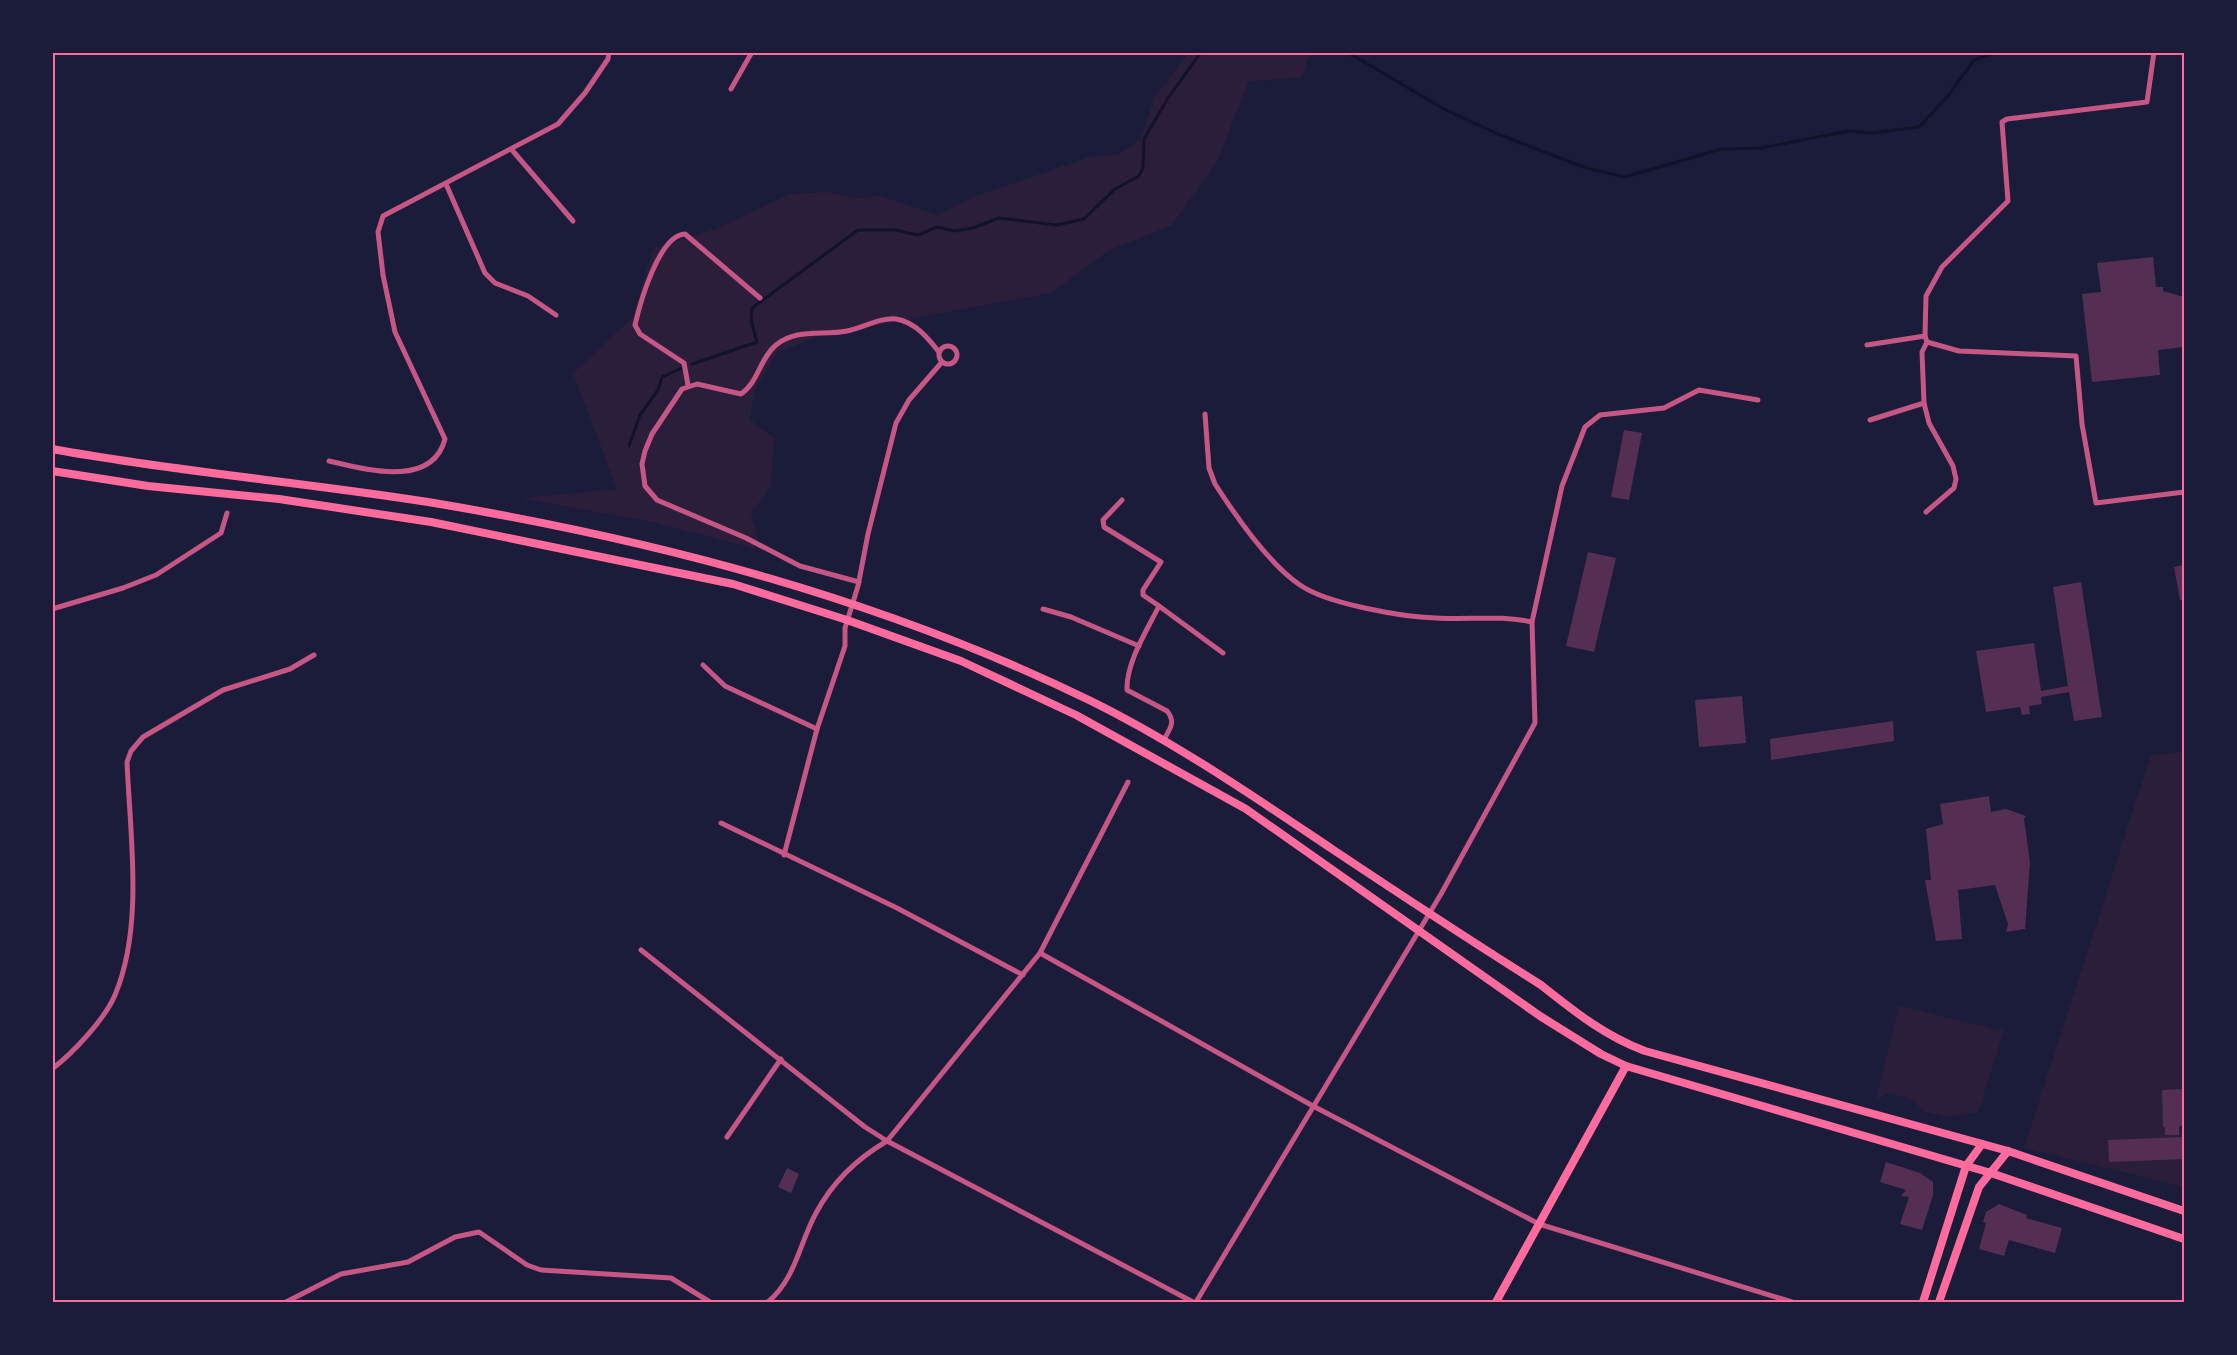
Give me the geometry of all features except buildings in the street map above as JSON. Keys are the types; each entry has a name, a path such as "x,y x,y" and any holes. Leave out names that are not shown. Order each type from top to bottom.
{"main road":[{"path":"52,449 442,505 595,535 734,566 853,603 968,647 1086,699 1165,738 1429,914 1541,985 1584,1020 1616,1040 1657,1054 2008,1151 2184,1211"},
{"path":"52,471 148,486 279,499 431,522 733,584 847,620 960,661 1076,714 1146,751 1246,809 1540,1016 1601,1054 1626,1066 1991,1173 2184,1239"},
{"path":"1496,1302 1626,1066"},
{"path":"1923,1302 1966,1166 1982,1144"},
{"path":"1940,1302 1973,1200 1979,1187 2008,1151"}],"street":[{"path":"329,461 397,473 417,469 437,456 444,445 444,432 395,332 383,275 378,232 383,216 558,124 568,114 608,59 609,52"},
{"path":"731,89 752,52"},
{"path":"1926,512 1954,488 1956,479 1953,466 1929,423 1924,403 1922,352 1926,339 1926,296 1942,267 2008,201 2002,122 2007,119 2147,102 2154,52"},
{"path":"512,150 573,221"},
{"path":"446,184 485,273 495,283 528,296 556,315"},
{"path":"688,385 684,363 640,334 635,325 657,259 671,239 685,234 760,298"},
{"path":"859,582 800,566 746,538 657,500 649,493 642,477 645,451 676,396 688,385 697,384 741,394 747,390 767,355 784,339 813,332 844,332 894,319 909,323 926,336 939,352 942,362"},
{"path":"1868,345 1926,339 1959,351 2076,356 2082,424 2096,503 2184,492"},
{"path":"939,352 948,346 957,351 955,362 948,364 942,362"},
{"path":"784,855 817,729 845,646 847,620 859,582 868,534 896,423 909,400 942,362"},
{"path":"641,950 887,1142 1195,1302 1411,939 1429,914 1534,723 1532,622 1562,486 1579,439 1590,420 1600,415 1664,408 1699,390 1758,400"},
{"path":"1870,420 1924,403"},
{"path":"1205,414 1209,468 1215,484 1281,570 1300,586 1315,594 1404,617 1498,617 1532,622"},
{"path":"1122,501 1103,520 1102,524 1160,560 1161,562 1143,592 1223,653"},
{"path":"52,609 123,588 156,574 221,533 227,513"},
{"path":"1159,606 1139,646 1127,682 1127,690 1167,711 1172,717 1173,723 1165,738"},
{"path":"1043,609 1071,617 1139,646"},
{"path":"52,1068 81,1041 107,1009 115,995 120,975 127,946 134,891 127,762 131,751 143,737 223,690 290,669 314,655"},
{"path":"704,665 725,686 817,729"},
{"path":"768,1302 795,1268 815,1214 832,1188 868,1152 887,1142 1040,953 1128,782"},
{"path":"722,823 897,908 1023,975"},
{"path":"1040,953 1312,1106 1539,1224 1792,1302"},
{"path":"727,1137 781,1059"},
{"path":"286,1302 341,1274 408,1262 454,1237 479,1232 527,1264 541,1270 671,1278 710,1302"}],"shaded area":[{"path":"1189,53 1310,53 1301,78 1249,81 1217,162 1171,226 1111,249 1051,293 823,335 778,352 756,387 749,419 774,438 771,486 751,514 758,540 753,548 652,522 520,498 617,489 573,373 633,317 653,249 718,228 790,194 827,192 858,198 880,196 938,215 973,197 1093,156 1118,155 1140,140 1156,95"},
{"path":"2184,751 2184,1187 2024,1148 2151,755"},
{"path":"1899,1006 2004,1031 1978,1112 1946,1117 1923,1111 1914,1100 1890,1093 1876,1099"}],"waterway":[{"path":"692,364 757,342 751,320 752,308 858,230 895,230 918,235 937,227 954,231 973,228 999,218 1056,225 1084,219 1115,189 1139,176 1143,168 1144,139 1168,98 1201,52"},
{"path":"1347,52 1444,109 1498,134 1586,168 1625,177 1721,149 1761,148 1848,131 1872,133 1919,127 1947,97 1974,60 1999,52"},
{"path":"629,446 640,415 658,390 662,377 682,368"}]}
